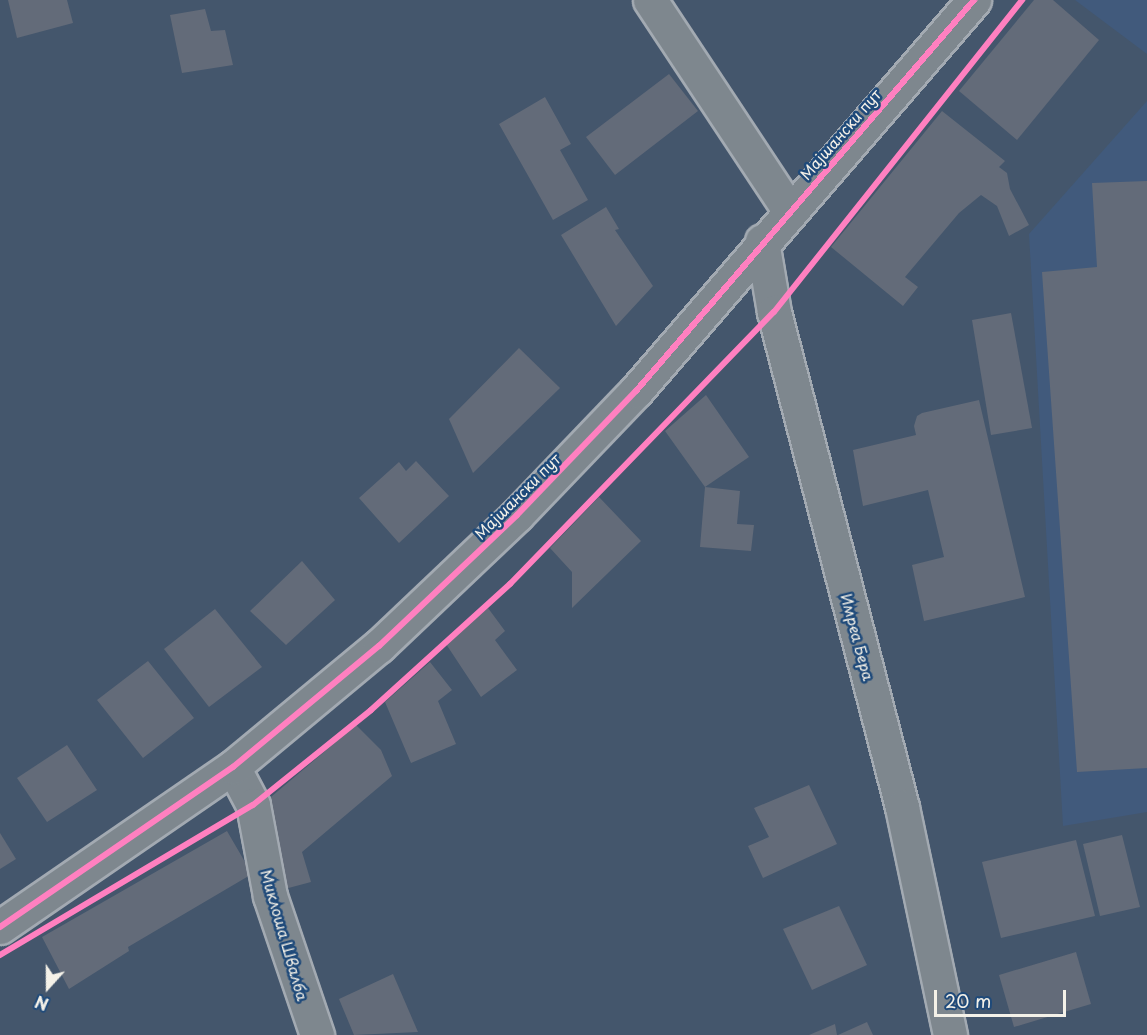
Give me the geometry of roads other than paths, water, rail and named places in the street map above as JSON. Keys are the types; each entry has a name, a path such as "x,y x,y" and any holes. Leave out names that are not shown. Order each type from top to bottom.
{"street":[{"path":"650,0 789,210"},
{"name":"Мајшански пут","path":"0,927 233,767 379,646 517,515 636,391 762,241 974,0"},
{"name":"Имреа Бера","path":"762,241 774,312 902,807 950,1035"},
{"name":"Миклоша Швалба","path":"233,767 253,804 270,896 293,973 317,1035"}]}
